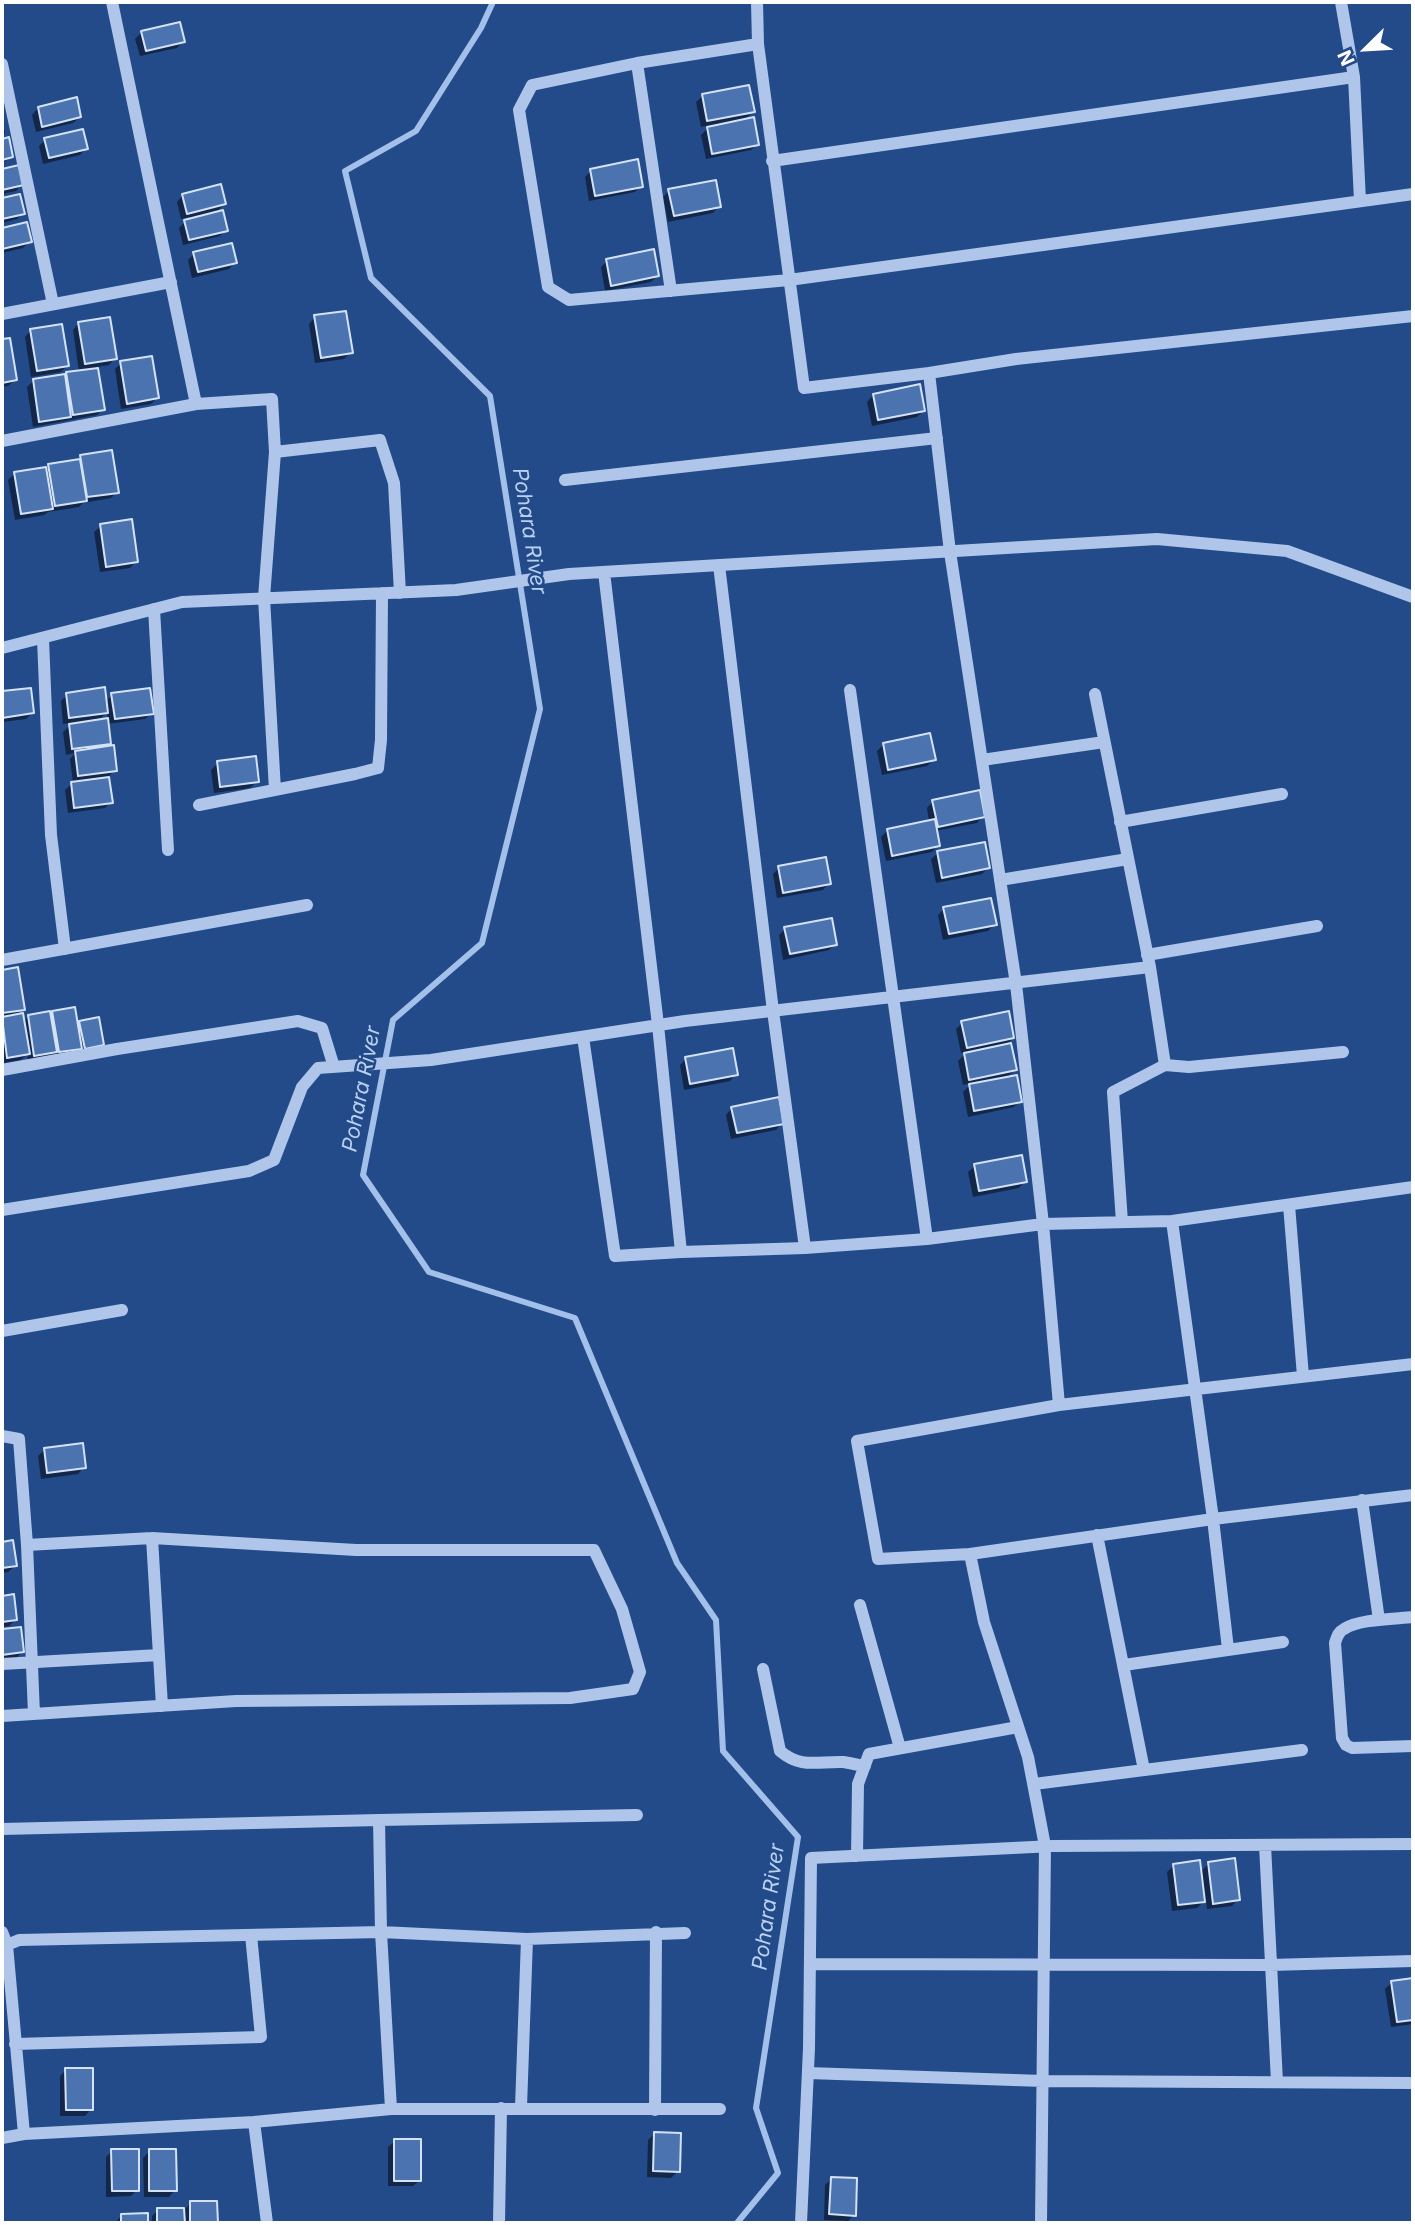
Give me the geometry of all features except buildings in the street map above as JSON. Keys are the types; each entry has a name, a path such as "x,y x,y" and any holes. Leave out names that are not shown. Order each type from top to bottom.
{"street":[{"path":"113,2 196,404"},
{"path":"757,2 758,44 772,161 804,388 1016,359 1413,316"},
{"path":"1341,2 1354,77 1360,201"},
{"path":"758,44 637,63 532,85 519,110 548,287 569,300 789,279 1413,194"},
{"path":"637,63 671,291"},
{"path":"2,64 53,304"},
{"path":"772,161 1354,77"},
{"path":"2,314 171,282"},
{"path":"929,373 950,552 1016,984 1043,1223 1059,1405"},
{"path":"2,441 196,404 272,399 275,452 264,598 275,790"},
{"path":"565,480 937,438"},
{"path":"275,452 380,440 394,482 400,593"},
{"path":"2,648 182,602 456,590 569,574 1157,539 1287,551 1413,597"},
{"path":"719,565 773,1011 805,1248"},
{"path":"604,572 658,1025 681,1252"},
{"path":"199,805 378,768 381,740 382,593"},
{"path":"154,609 168,850"},
{"path":"43,639 51,835 65,950"},
{"path":"850,690 927,1239"},
{"path":"1095,694 1149,961 1165,1065"},
{"path":"982,760 1104,742"},
{"path":"1120,822 1282,794"},
{"path":"1000,880 1128,859"},
{"path":"2,960 307,905"},
{"path":"2,1210 249,1171 274,1160 302,1087 318,1068 431,1060 658,1025 1016,984 1149,961 1317,926"},
{"path":"2,1070 298,1021 322,1028 334,1067"},
{"path":"583,1037 615,1256 805,1248 927,1239 1043,1223 1172,1221 1413,1190"},
{"path":"1122,1222 1113,1092 1165,1065 1189,1068 1343,1052"},
{"path":"1289,1205 1303,1376"},
{"path":"1172,1221 1228,1649"},
{"path":"2,1331 122,1310"},
{"path":"1413,1364 1059,1405 856,1441 878,1559 970,1554 1213,1519 1413,1495"},
{"path":"2,1436 19,1439 27,1545 34,1714"},
{"path":"1362,1500 1379,1620"},
{"path":"1097,1535 1144,1770"},
{"path":"2,1716 236,1701 570,1698 633,1689 640,1672 622,1609 594,1550 356,1549 152,1538 27,1545"},
{"path":"152,1538 162,1706"},
{"path":"970,1554 984,1622 1028,1757 1045,1846 1041,2223"},
{"path":"860,1605 900,1748"},
{"path":"1413,1617 1345,1627 1338,1633 1335,1643 1342,1738 1346,1745 1352,1748 1413,1746"},
{"path":"1124,1665 1283,1642"},
{"path":"2,1664 159,1656"},
{"path":"763,1670 780,1751 790,1760 803,1763 845,1762 865,1766"},
{"path":"857,1856 858,1784 869,1754 1018,1727"},
{"path":"1034,1784 1301,1750"},
{"path":"2,1829 637,1815"},
{"path":"379,1820 381,1932 391,2109"},
{"path":"801,2223 811,1964 811,1858 1045,1846 1413,1844"},
{"path":"1265,1845 1277,2082"},
{"path":"2,1932 7,1945 24,2134"},
{"path":"7,1945 19,1940 381,1932 527,1939 685,1933"},
{"path":"655,2110 656,1932"},
{"path":"15,2044 261,2037 251,1935"},
{"path":"522,2107 527,1939"},
{"path":"811,1964 1270,1965 1413,1961"},
{"path":"808,2073 1043,2081 1413,2083"},
{"path":"499,2223 501,2108"},
{"path":"2,2138 24,2134 254,2122 391,2109 720,2109"},
{"path":"254,2122 267,2223"}],"waterway":[{"name":"Pohara River","path":"493,2 481,28 416,131 345,171 371,278 490,396 540,709 482,943 393,1020 363,1175 429,1272 575,1318 677,1563 716,1620 723,1751 798,1837 756,2108 778,2173 737,2223"}]}
